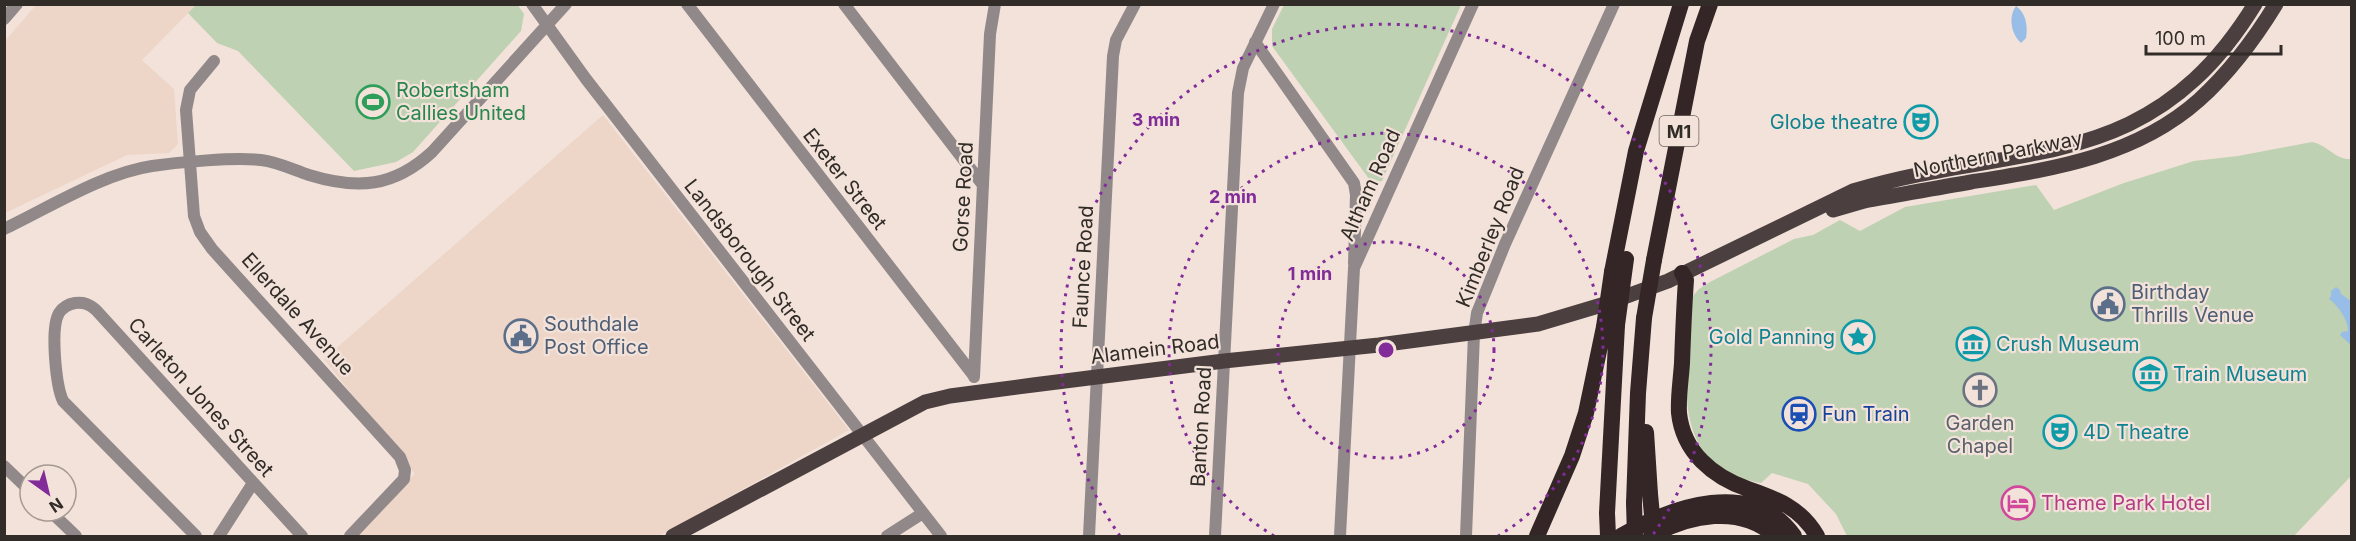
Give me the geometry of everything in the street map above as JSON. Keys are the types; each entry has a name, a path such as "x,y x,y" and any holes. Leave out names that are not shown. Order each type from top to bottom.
{"highway":[{"name":"M1","path":"1608,537 1611,326 1626,260 1651,104 1681,4"},
{"name":"M1","path":"1635,537 1638,393 1644,318 1697,41 1710,4"},
{"path":"1537,537 1576,445 1611,326 1612,272 1636,151 1651,104"},
{"path":"1679,278 1679,412 1688,444 1712,472 1729,482 1771,496 1793,508 1806,520 1817,537"},
{"path":"1638,393 1646,429 1653,537 1693,520 1717,515 1749,519 1765,527 1775,537"},
{"path":"1622,537 1670,512 1721,501 1738,503 1769,512 1788,528 1794,537"}],"main road":[{"name":"Northern Parkway","path":"1679,278 1853,192 1880,183 2033,156 2081,144 2130,125 2161,107 2205,70 2222,53 2255,4"},
{"name":"Northern Parkway","path":"1679,278 1848,204 2063,166 2111,152 2177,117 2216,84 2244,53 2276,4"},
{"name":"Alamein Road","path":"673,537 925,402 976,392 1224,361 1474,334 1538,324 1679,278"}],"street":[{"path":"4,19 17,4"},
{"name":"Landsborough Street","path":"532,4 586,79 941,537"},
{"path":"4,229 120,174 148,167 260,160 338,183 358,184 385,181 411,169 432,152 566,4"},
{"name":"Exeter Street","path":"687,4 974,376"},
{"path":"844,4 983,185"},
{"name":"Gorse Road","path":"976,392 974,376 990,34 995,4"},
{"name":"Faunce Road","path":"1089,537 1113,56 1116,40 1135,4"},
{"name":"Banton Road","path":"1215,537 1238,93 1243,68 1274,4"},
{"name":"Altham Road","path":"1340,537 1354,268 1473,4"},
{"name":"Kimberley Road","path":"1466,537 1474,334 1477,312 1505,244 1614,4"},
{"path":"1255,42 1354,183 1356,195 1354,268"},
{"name":"Ellerdale Avenue","path":"214,62 195,83 187,99 195,216 205,240 400,457 405,470 404,479 350,537"},
{"name":"Carleton Jones Street","path":"196,537 63,401 58,386 55,337 58,315 70,304 84,303 96,310 302,537"},
{"path":"4,466 18,479"},
{"path":"219,537 253,483"},
{"path":"887,537 923,513"},
{"path":"62,523 76,537"}],"shaded area":[{"path":"36,5 196,5 142,60 174,89 178,144 169,153 127,155 5,213 5,41"},
{"path":"603,115 849,430 659,536 349,536 415,474 324,359"}],"green space":[{"name":"Robertsham Callies United","path":"517,4 524,14 521,31 413,152 396,162 354,171 238,51 217,43 188,13 196,5"},
{"path":"1284,5 1461,5 1382,181 1372,183 1272,46 1272,29"},
{"path":"2312,142 2340,157 2351,159 2351,476 2294,536 1847,536 1836,514 1808,484 1772,473 1761,483 1730,473 1708,457 1695,436 1688,411 1686,383 1692,297 1710,282 1794,239 1813,235 1840,220 1860,231 1905,207 2036,185 2054,210 2124,183 2194,161 2238,156"}],"water":[{"path":"2016,6 2024,16 2027,29 2026,38 2021,43 2012,25 2012,15"},
{"path":"2336,287 2351,301 2351,345 2340,335 2348,331 2345,318 2329,299 2331,291"}],"place":[{"name":"Robertsham Callies United","path":"373,102"},
{"name":"Globe theatre","path":"1921,122"},
{"name":"Birthday Thrills Venue","path":"2108,304"},
{"name":"Southdale Post Office","path":"521,336"},
{"name":"Gold Panning","path":"1858,337"},
{"name":"Crush Museum","path":"1973,344"},
{"name":"Train Museum","path":"2150,374"},
{"name":"Garden Chapel","path":"1980,390"},
{"name":"Fun Train","path":"1799,414"},
{"name":"4D Theatre","path":"2060,432"},
{"name":"Theme Park Hotel","path":"2018,503"}]}
